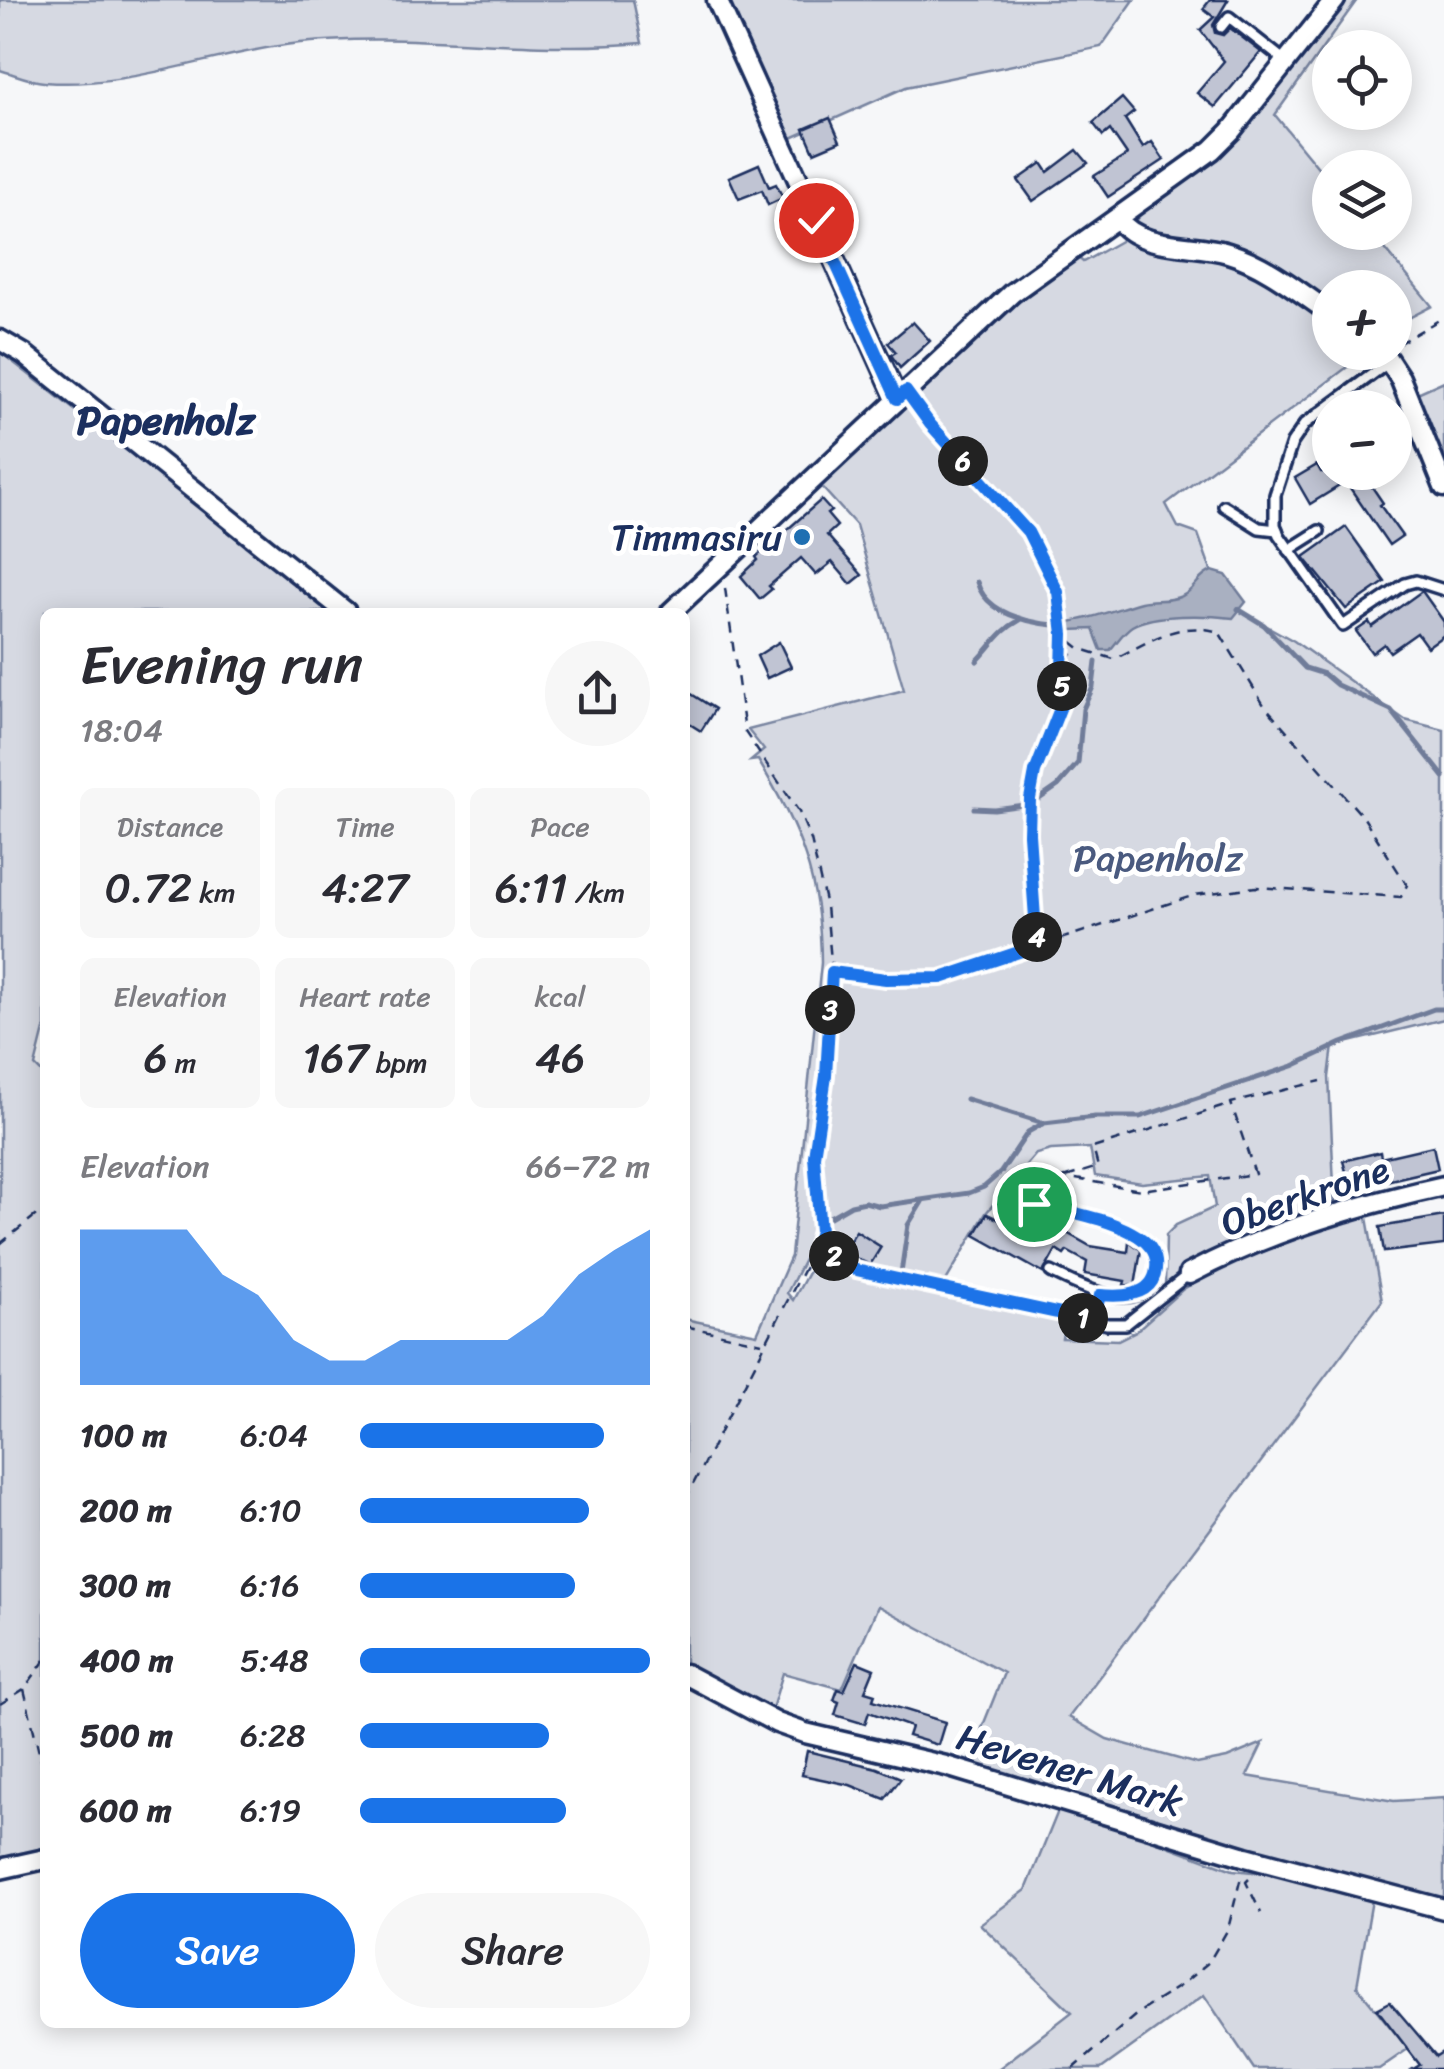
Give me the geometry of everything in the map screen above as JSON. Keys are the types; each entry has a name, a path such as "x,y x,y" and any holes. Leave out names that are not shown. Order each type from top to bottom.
{"street":[{"path":"717,0 902,395"},
{"path":"674,608 1012,293 1212,150 1335,0"},
{"path":"1118,220 1143,239 1244,258 1312,301"},
{"path":"0,340 24,354 341,608"},
{"path":"1397,370 1444,487"},
{"name":"Oberkrone","path":"1189,1274 1334,1214 1444,1186"},
{"name":"Hevener Mark","path":"690,1677 777,1723 805,1733 946,1766 1254,1859 1444,1909"},
{"path":"0,1869 40,1861"}],"lane":[{"path":"1221,27 1230,17 1287,62"},
{"path":"1370,370 1305,424 1292,443 1276,486 1277,530 1343,626 1405,584 1416,581 1444,590"},
{"path":"1224,506 1259,528 1277,530"},
{"path":"1289,550 1320,531"},
{"path":"1015,1218 1034,1204 1105,1221 1150,1246 1157,1264 1154,1280 1143,1291 1117,1296 1100,1295 1051,1272"},
{"path":"816,1245 856,1270 1094,1321 1126,1324 1189,1274"},
{"path":"1094,1321 1100,1295"}],"path":[{"path":"1412,333 1444,317"},
{"path":"902,395 1028,532 1058,592 1063,634 1061,706 1035,772 1030,799 1037,946"},
{"path":"690,1490 820,1231 814,1156 826,1076 832,972 826,906 812,840 783,784 745,732 722,563"},
{"path":"832,972 886,979 941,978 1194,895 1256,887 1400,896 1407,884 1364,818 1264,705 1220,632 1200,626 1179,628 1114,658 1081,649 1063,634"},
{"path":"1062,660 1081,649"},
{"path":"1034,1204 1064,1177 1098,1167 1094,1148 1231,1104 1321,1081"},
{"path":"1064,1177 1142,1190 1255,1174 1231,1104"},
{"path":"0,1244 40,1212"},
{"path":"690,1327 764,1344"},
{"path":"0,1704 24,1688 40,1667"},
{"path":"24,1688 40,1763"},
{"path":"1254,1859 1246,1882 1261,1912"},
{"path":"1073,2069 1138,2014 1209,1962 1228,1929 1254,1859"}],"green space":[{"path":"0,0 633,0 642,43 556,46 342,40 268,48 108,80 44,82 0,70"},
{"path":"723,0 1134,0 1101,47 906,87 787,140"},
{"path":"1345,0 1357,0 1336,30 1323,30"},
{"path":"1312,44 1312,63 1275,115 1312,160 1312,250 1386,250 1402,270 1312,270 1312,297 1279,274 1138,229 1135,221 1147,207 1225,147"},
{"path":"1124,239 1235,259 1312,306 1312,370 1343,370 1312,390 1166,504 1178,527 1198,534 1222,601 1294,641 1405,720 1444,730 1444,1019 1333,1046 1329,1077 1335,1208 1215,1255 1165,1286 1166,1235 1176,1225 1215,1207 1210,1176 1142,1183 1095,1176 1090,1148 1036,1154 986,1213 946,1281 868,1269 813,1242 787,1293 793,1300 814,1262 823,1257 871,1281 1065,1321 1062,1338 1118,1340 1136,1331 1182,1290 1213,1271 1366,1212 1382,1301 1069,1717 1107,1739 1197,1764 1227,1758 1263,1743 1247,1776 1394,1801 1444,1798 1444,1903 1294,1863 968,1763 1004,1673 878,1606 842,1689 783,1673 771,1712 833,1731 789,1723 785,1732 690,1683 690,1320 757,1334 791,1256 821,963 817,906 805,857 773,785 758,760 751,761 764,750 748,730 904,690 856,525 819,484 1013,302 1076,256 1083,262"},
{"path":"1412,282 1432,306 1412,316"},
{"path":"0,352 330,608 40,608 40,1046 35,1066 40,1071 40,1869 0,1879"},
{"path":"1444,381 1444,475 1415,394"},
{"path":"1060,1806 1233,1870 1289,1876 1372,1900 1357,1986 1408,2049 1379,2069 1254,2069 1204,1995 1101,2069 998,2069 1072,2012 980,1924 1026,1890"}],"water":[{"path":"1212,571 1226,575 1246,602 1233,618 1181,616 1142,622 1129,628 1110,650 1101,650 1093,629 1070,630 1068,625 1141,602 1182,596"}],"building":[{"path":"1210,0 1228,0 1213,25 1215,33 1223,35 1230,28 1261,52 1215,107 1197,93 1224,61 1200,30 1214,17 1203,9"},
{"path":"1122,98 1134,112 1125,119 1143,148 1152,142 1164,160 1108,197 1094,176 1127,155 1110,130 1103,136 1093,123"},
{"path":"830,118 840,141 814,152 804,129"},
{"path":"1077,150 1088,163 1033,201 1018,180 1042,163 1048,172"},
{"path":"759,164 769,187 776,184 783,198 768,205 762,190 739,199 729,177"},
{"path":"913,322 930,341 900,368 891,355 896,352 888,343"},
{"path":"1312,468 1312,490 1333,490 1310,504 1295,478"},
{"path":"1351,490 1374,490 1402,536 1389,545"},
{"path":"821,500 837,526 827,535 862,575 851,584 832,562 816,575 801,558 760,599 741,576 758,560 756,557"},
{"path":"1346,527 1385,582 1346,609 1304,557"},
{"path":"1422,591 1444,622 1444,635 1427,647 1417,633 1390,652 1384,644 1372,653 1356,631 1369,622 1372,627"},
{"path":"779,642 791,667 767,678 757,656"},
{"path":"690,693 715,709 701,731 690,724"},
{"path":"1433,1146 1438,1169 1351,1189 1343,1161 1380,1152 1381,1158"},
{"path":"987,1214 1039,1238 1049,1223 1090,1246 1128,1252 1129,1241 1141,1250 1135,1286 1085,1274 1087,1262 1067,1251 1064,1255 1056,1250 1043,1273 975,1235"},
{"path":"1444,1216 1444,1245 1384,1252 1380,1227"},
{"path":"856,1231 881,1247 870,1265 843,1252"},
{"path":"857,1662 874,1669 865,1691 875,1694 873,1700 945,1722 938,1745 908,1736 911,1727 869,1712 865,1724 835,1715 838,1689 844,1691"},
{"path":"807,1751 901,1778 885,1799 850,1785 802,1775"},
{"path":"1390,2002 1436,2056 1444,2051 1444,2069 1413,2069 1420,2065 1377,2009"}],"waterway":[{"path":"977,582 982,593 998,608 1020,618 1054,625"},
{"path":"1238,609 1264,625 1305,668 1391,710 1444,777"},
{"path":"977,661 1020,620"},
{"path":"1035,802 1058,786 1078,763 1083,709 1093,687 1096,662"},
{"path":"974,808 1024,805"},
{"path":"823,1240 824,1215 830,1217 851,1205 865,1202 880,1206 969,1193 984,1187 1001,1172 1028,1132 1044,1123 1140,1117 1293,1066 1434,1009 1444,1009"},
{"path":"966,1099 1044,1123"},
{"path":"900,1280 908,1225 922,1202"}],"place":[{"name":"Timmasiru","path":"802,537"}],"district":[{"name":"Papenholz","path":"166,420"}],"route":[{"path":"816,220 897,399 906,391 930,424 1028,532 1058,592 1063,634 1061,706 1043,747 1030,799 1037,946 941,978 886,979 832,972 826,1076 814,1156 820,1231 816,1245 856,1270 1094,1321 1100,1295 1143,1291 1154,1280 1157,1264 1150,1246 1105,1221 1034,1204"}]}
